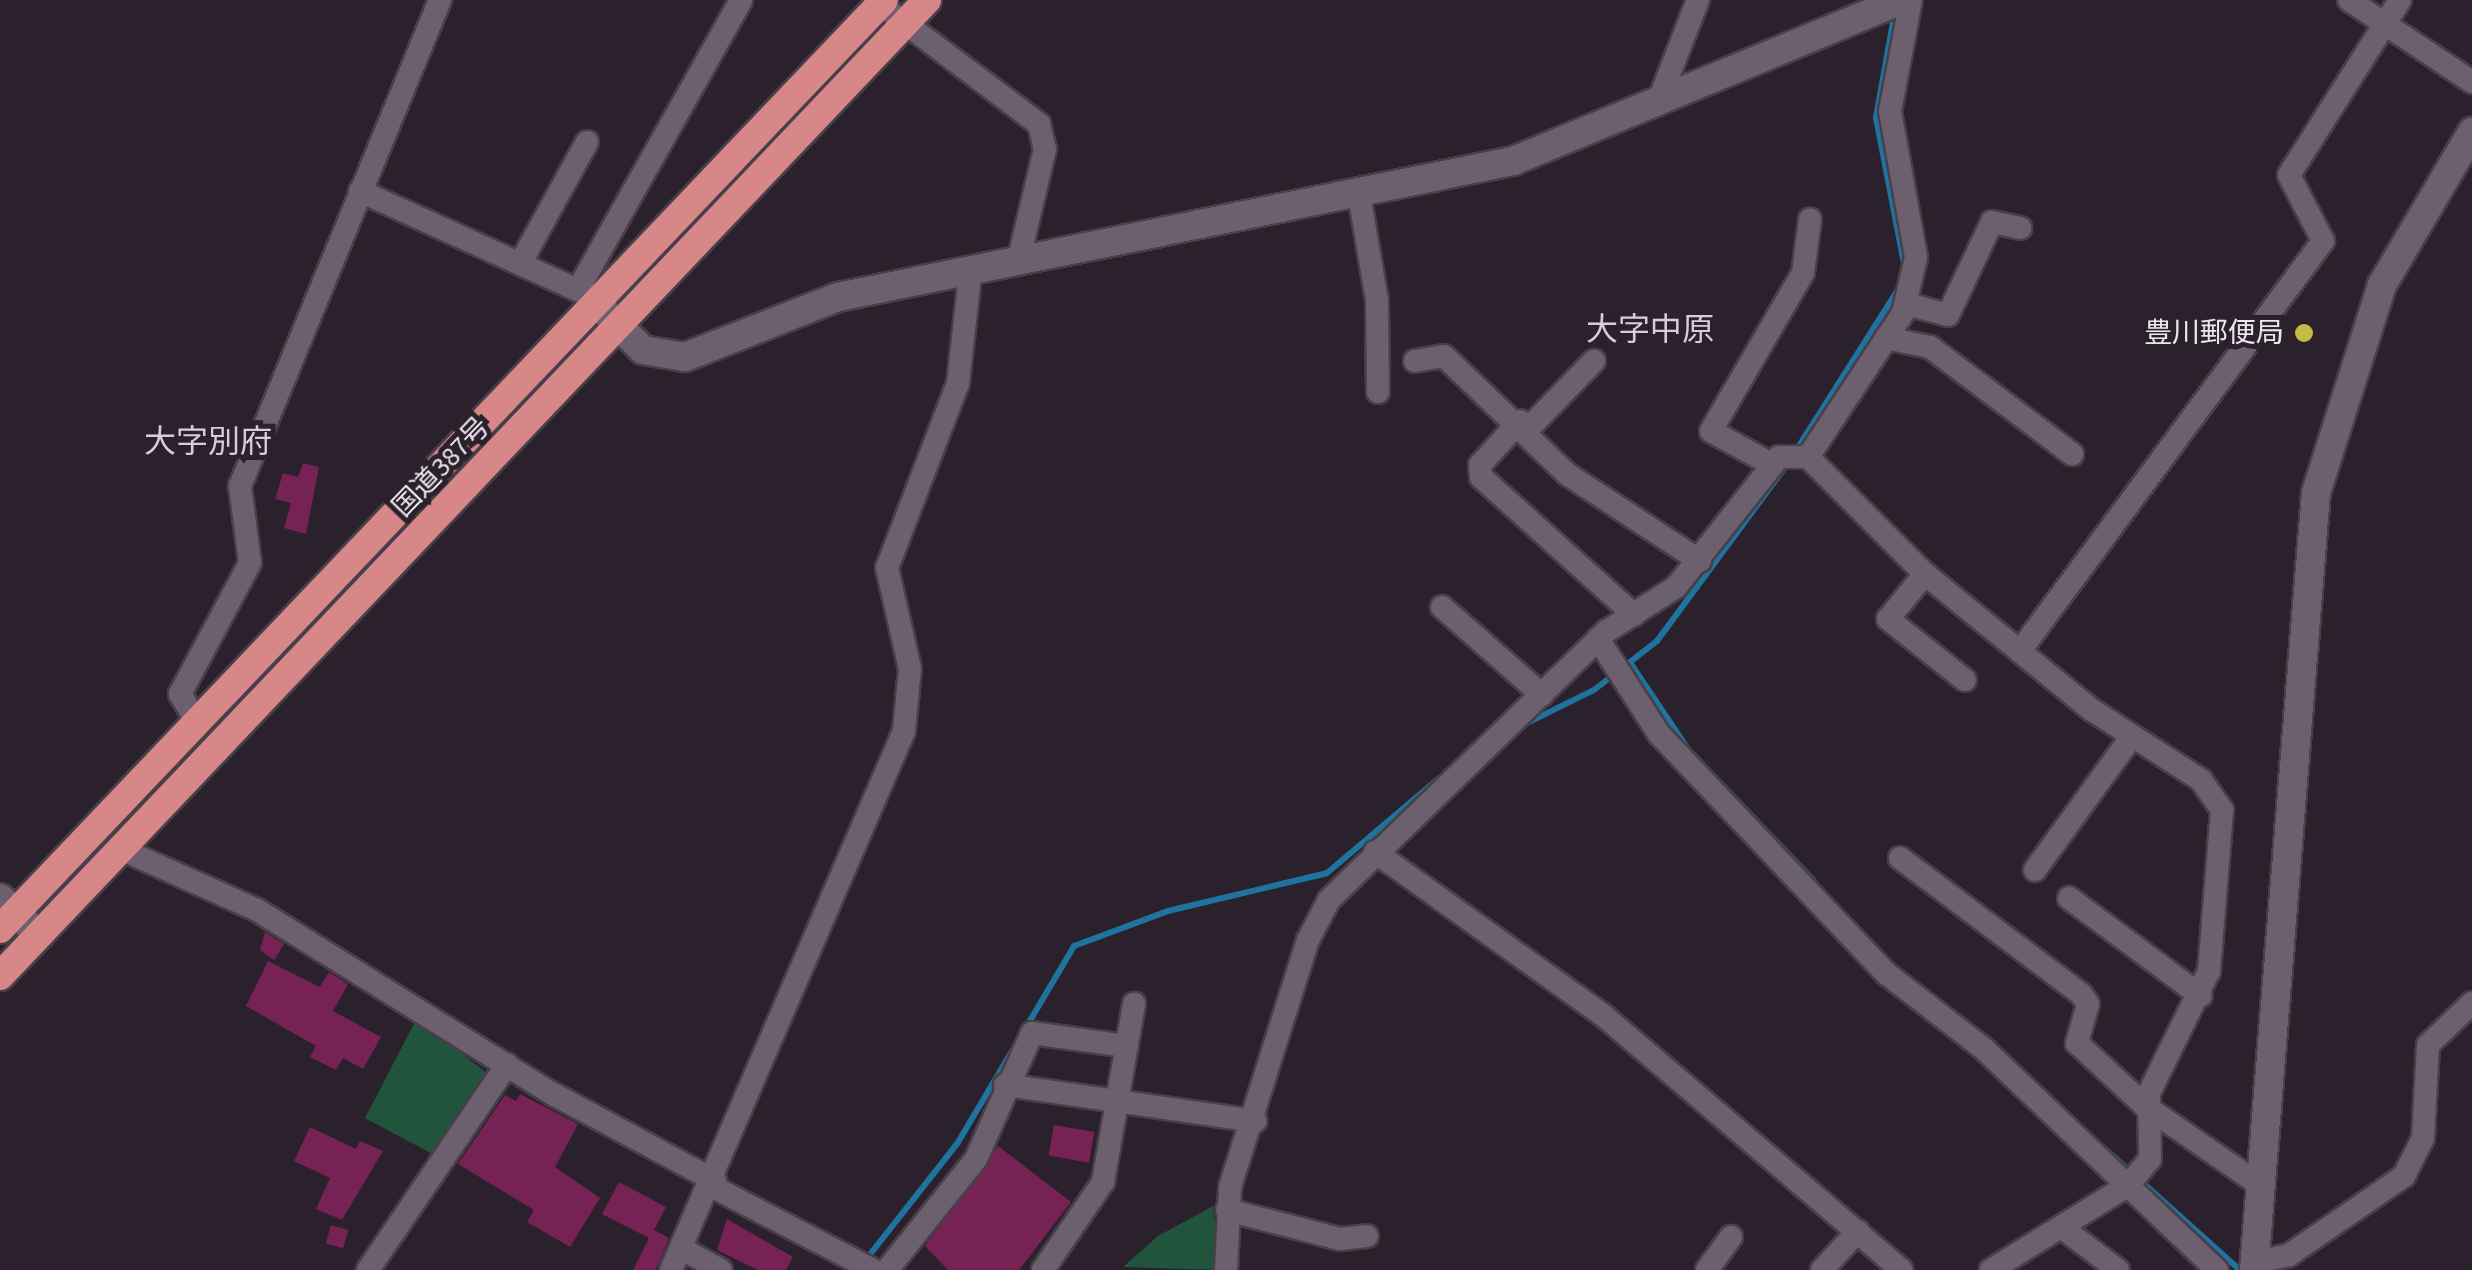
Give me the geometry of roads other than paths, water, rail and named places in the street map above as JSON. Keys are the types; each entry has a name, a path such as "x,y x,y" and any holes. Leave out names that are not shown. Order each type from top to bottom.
{"highway":[{"name":"国道387号","path":"0,976 926,0"},
{"name":"国道387号","path":"5,913 197,722 587,296 878,2"}],"street":[{"path":"197,722 180,694 250,563 240,486 440,0"},
{"path":"587,296 662,131 709,70 740,0"},
{"path":"1657,105 1698,0"},
{"path":"2348,0 2472,82"},
{"path":"2023,647 2323,241 2289,175 2400,0"},
{"path":"878,2 1040,124 1045,150 1019,258"},
{"path":"360,191 521,262 587,296 643,350 674,360 814,303 1019,258 1513,161 1657,105 1899,2 1890,111 1916,257 1907,304 1808,457 1772,464 1712,431 1804,273 1810,219"},
{"path":"2472,132 2382,285 2316,493 2254,1261 2289,1255 2404,1176 2423,1138 2428,1046 2472,1002"},
{"path":"521,262 587,142"},
{"path":"1359,194 1377,300 1378,392"},
{"path":"1907,304 1948,315 1992,222 2020,228"},
{"path":"721,1270 677,1260 714,1184 908,718 910,669 887,568 958,383 971,268"},
{"path":"1886,338 1930,347 2072,454"},
{"path":"1415,361 1444,356 1524,425 1571,478 1700,562"},
{"path":"1594,361 1480,465 1481,477 1634,615"},
{"path":"1808,457 1924,574 2220,802 2218,910 2201,996 2146,1106 2136,1176 1991,1270"},
{"path":"1226,1270 1227,1210 1313,927 1375,852 1598,639 1700,562 1772,464"},
{"path":"1924,574 1888,619 1965,680"},
{"path":"1442,606 1542,695"},
{"path":"1598,639 1658,734 1887,974 1984,1048 2136,1176 2218,1270"},
{"path":"2035,870 2132,736"},
{"path":"121,850 256,910 506,1065 873,1270"},
{"path":"1375,852 1604,1016 1901,1270"},
{"path":"1900,858 2087,999 2074,1040 2146,1106 2260,1184"},
{"path":"2069,898 2201,996"},
{"path":"5,913 39,935"},
{"path":"1042,1270 1098,1192 1134,1004"},
{"path":"887,1270 976,1159 1005,1085 1032,1033 1127,1046"},
{"path":"368,1270 506,1065"},
{"path":"1005,1085 1255,1121"},
{"path":"1227,1210 1340,1239 1367,1236"},
{"path":"2062,1227 2118,1270"},
{"path":"1822,1270 1858,1231"},
{"path":"1707,1270 1731,1237"}],"waterway":[{"path":"1895,11 1876,118 1904,263"},
{"path":"1795,452 1898,290"},
{"path":"1521,726 1594,690 1657,641 1788,463"},
{"path":"1631,664 1688,749 1813,880"},
{"path":"864,1262 957,1144 1074,946 1168,911 1327,873 1439,778"},
{"path":"2104,1148 2240,1270"}],"place":[{"name":"豊川郵便局","path":"2304,333"}],"district":[{"name":"大字中原","path":"1650,330"},
{"name":"大字別府","path":"208,442"}]}
